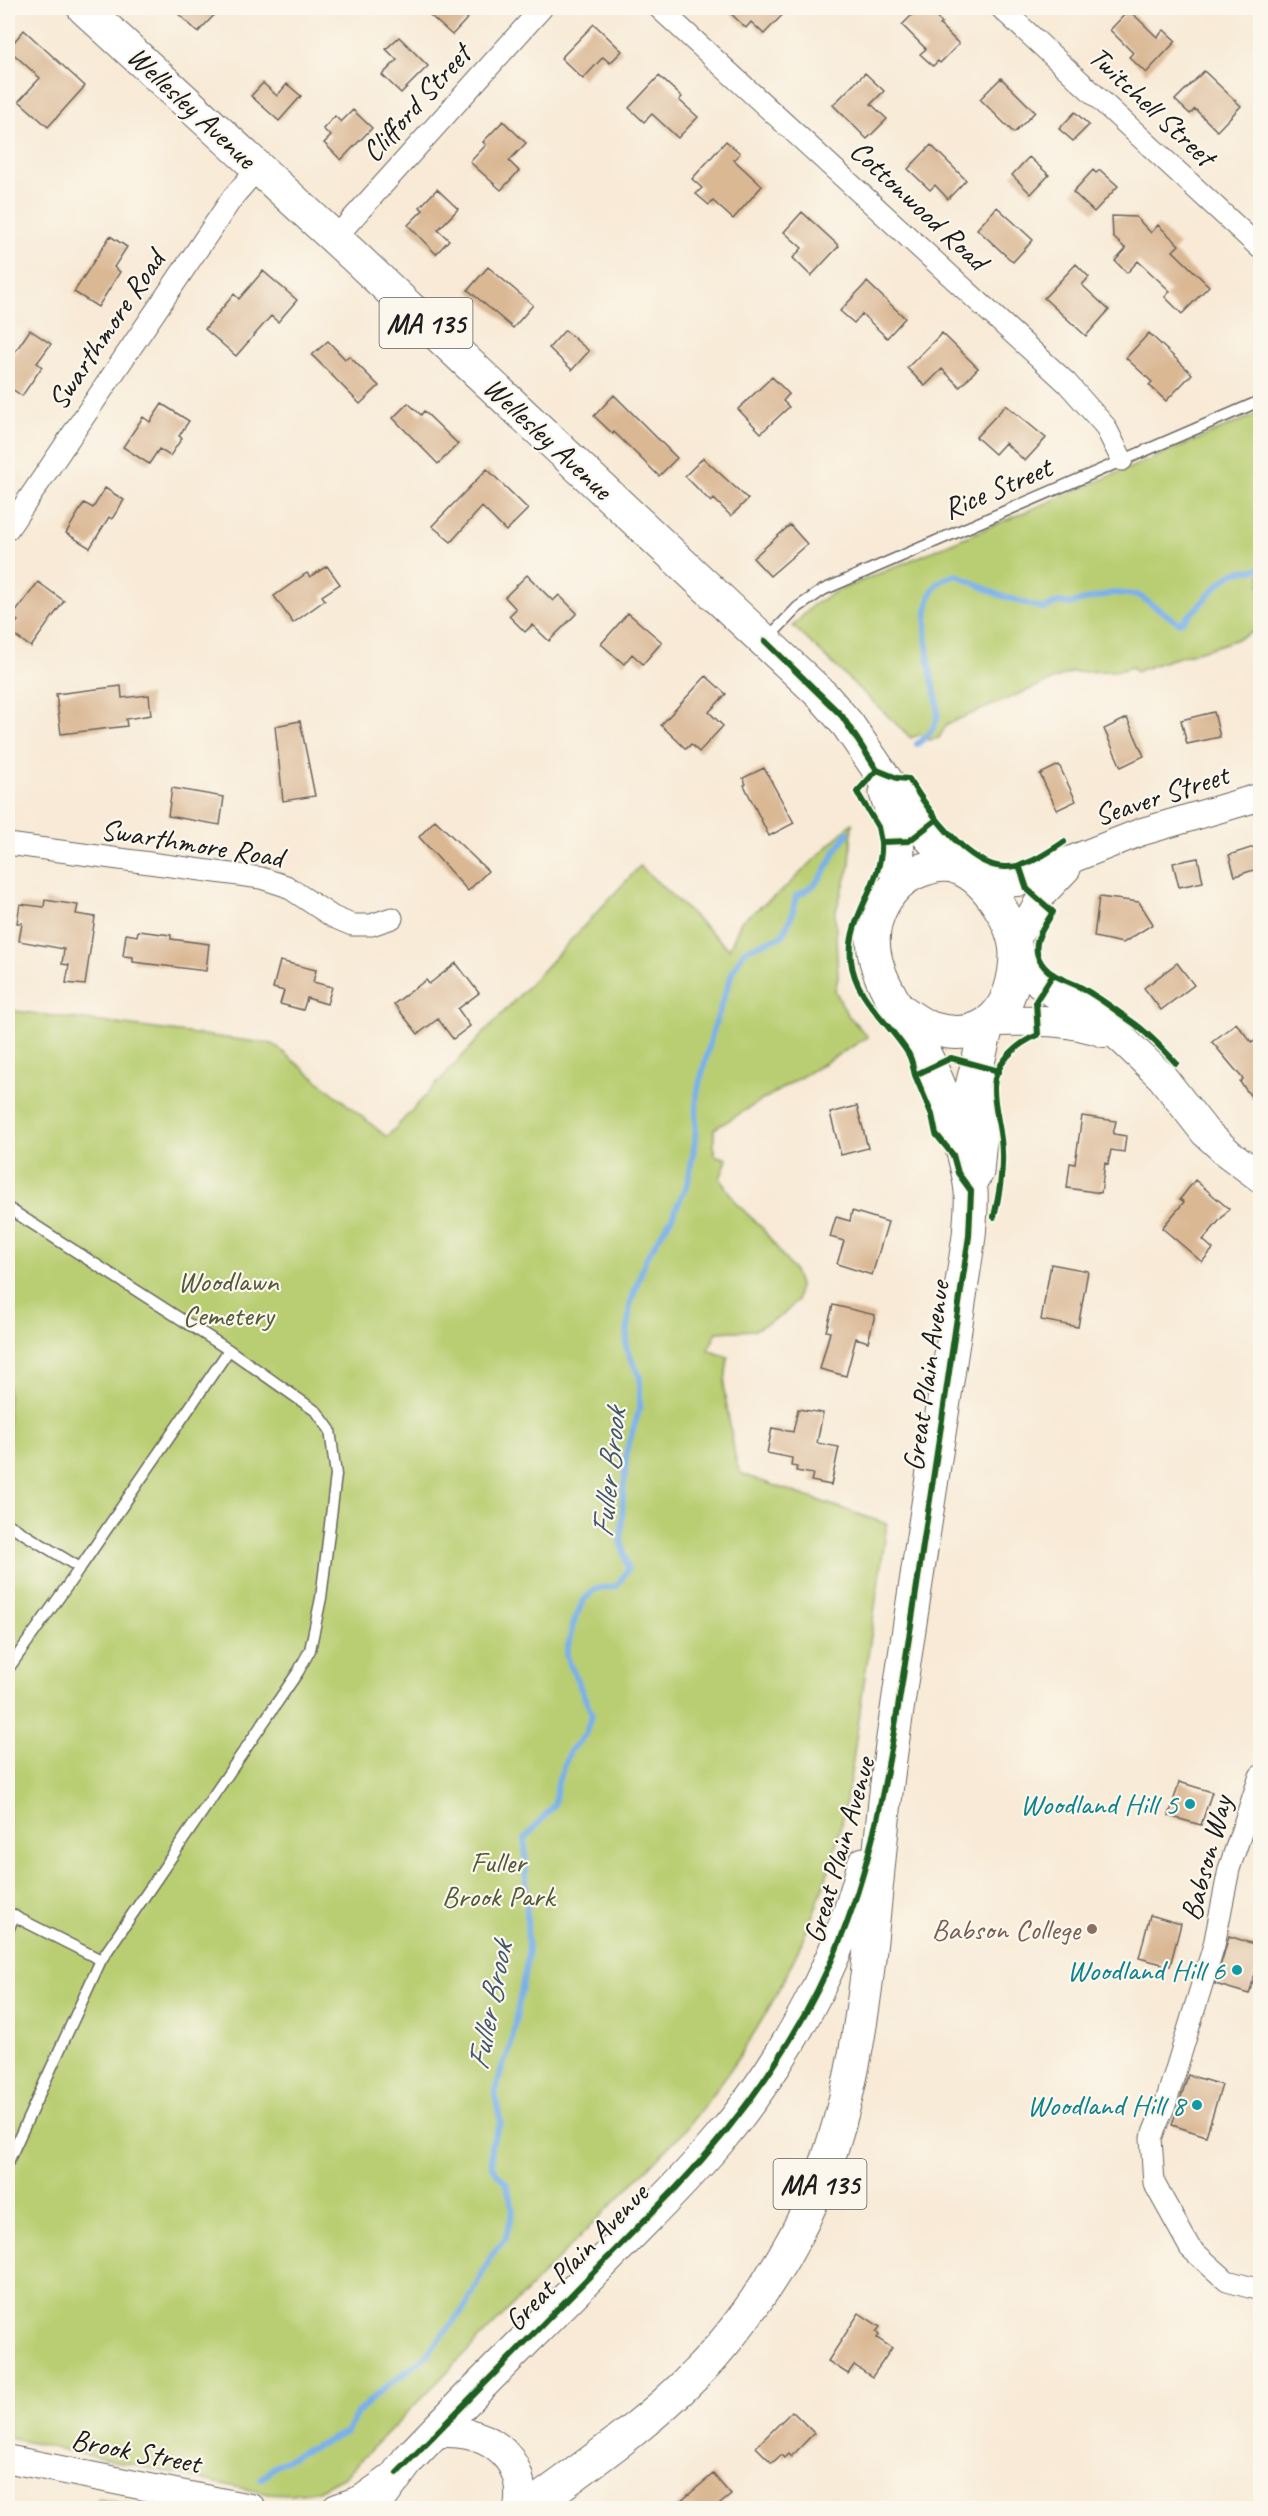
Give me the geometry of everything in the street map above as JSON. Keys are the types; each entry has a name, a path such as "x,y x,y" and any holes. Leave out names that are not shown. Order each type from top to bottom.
{"main road":[{"name":"Wellesley Avenue","path":"84,8 335,238 842,716 909,814 966,873"},
{"name":"MA 135","path":"877,770 897,826 899,852 897,883 880,907 874,934 875,959 886,988 898,1009"},
{"path":"897,883 910,874 937,866 966,873"},
{"name":"MA 135","path":"966,873 987,888 1001,910 1015,950 1004,1007 989,1024"},
{"path":"1015,950 1044,987 1093,1013 1121,1038 1162,1077 1205,1132 1229,1154 1260,1177"},
{"path":"898,1009 926,1026 941,1031 973,1031 989,1024 1060,1021 1084,1025 1121,1038"},
{"name":"Great Plain Avenue","path":"898,1009 920,1045 944,1099 971,1191"},
{"name":"Great Plain Avenue","path":"530,2508 648,2418 706,2364 759,2296 789,2248 814,2199 842,2118 852,2069 874,1926 891,1749 969,1236 971,1191 979,1166 980,1138 972,1086 989,1024"},
{"name":"Great Plain Avenue","path":"373,2508 396,2473 683,2180 719,2140 753,2096 802,2017 840,1940 860,1880 891,1749"},
{"path":"433,2433 456,2431 468,2433 480,2436 498,2448 512,2465 517,2476 520,2488 519,2508"}],"street":[{"name":"Clifford Street","path":"335,238 542,8"},
{"name":"Cottonwood Road","path":"659,8 1067,383 1105,426 1122,460"},
{"name":"Twitchell Street","path":"1001,8 1260,248"},
{"name":"Swarthmore Road","path":"8,529 233,197 258,168"},
{"name":"Seaver Street","path":"966,873 1001,884 1021,882 1141,832 1260,797"},
{"name":"Swarthmore Road","path":"8,844 261,878 286,886 333,917 352,926 371,925 392,918"},
{"name":"Seaver Street","path":"1015,950 1043,894 1065,870 1083,856"},
{"name":"Babson Way","path":"1260,1776 1229,1869 1207,1968 1166,2102 1151,2138 1154,2183 1190,2248 1227,2281 1260,2290"},
{"name":"Brook Street","path":"8,2459 252,2508"},
{"path":"336,2508 361,2499 396,2473"}],"lane":[{"name":"Rice Street","path":"765,641 798,607 823,590 1260,401"},
{"path":"8,1208 229,1350 317,1412 330,1430 336,1476 321,1598 310,1650 298,1672 101,1960 8,2162"},
{"path":"8,1669 229,1350"},
{"path":"8,1524 80,1568"},
{"path":"8,1931 11,1914 101,1960"}],"green space":[{"path":"1260,413 1260,628 1230,642 1136,672 1133,667 1117,671 1072,672 947,724 939,738 929,740 921,734 911,738 793,626 813,605 833,593"},
{"name":"Fuller Brook Park","path":"852,823 850,866 835,913 838,978 835,990 847,1014 868,1037 714,1129 714,1155 727,1159 720,1179 737,1204 762,1228 794,1271 799,1285 797,1301 782,1316 754,1330 717,1332 708,1350 728,1357 724,1390 736,1462 741,1474 887,1524 853,1760 839,1834 808,1927 774,1999 733,2066 685,2130 345,2476 316,2491 291,2494 264,2493 8,2438 8,1010 273,1044 387,1137 640,866 729,949 741,921 783,890"},
{"path":"99,2499 146,2508 92,2508"}],"building":[{"path":"172,8 221,8 198,32"},
{"path":"422,8 477,8 452,35"},
{"path":"725,8 789,8 764,34 751,22 746,28"},
{"path":"919,8 926,8 959,44 940,63 938,61 933,66 920,54 926,49 902,25"},
{"path":"1129,10 1157,37 1164,30 1176,41 1146,73 1129,57 1133,53 1110,30"},
{"path":"594,24 622,51 610,63 603,57 583,79 561,58"},
{"path":"24,30 85,86 48,127 19,101 40,78 8,49"},
{"path":"399,37 428,66 401,93 382,75 397,60 386,49"},
{"path":"1204,71 1241,106 1217,131 1195,109 1190,114 1175,100"},
{"path":"865,73 884,91 871,104 887,119 867,139 833,105"},
{"path":"659,76 682,97 679,100 698,117 678,138 652,114 644,122 629,108"},
{"path":"1001,78 1035,112 1014,133 980,99"},
{"path":"263,83 277,96 287,84 301,96 279,121 251,96"},
{"path":"353,110 372,128 341,160 324,143 331,136 323,129 335,116 341,122"},
{"path":"1075,112 1089,125 1073,141 1059,129"},
{"path":"503,121 526,143 509,161 519,171 501,190 470,162 486,145 483,142"},
{"path":"726,141 740,153 734,160 762,186 733,219 713,201 709,205 696,194 702,188 692,179"},
{"path":"931,145 966,180 948,199 935,185 930,190 908,169"},
{"path":"1029,157 1049,175 1031,194 1012,175"},
{"path":"1093,170 1096,173 1100,170 1118,186 1094,212 1073,192"},
{"path":"437,189 458,209 438,230 449,240 436,254 408,225 423,210 420,207"},
{"path":"997,207 1033,240 1013,262 977,229"},
{"path":"802,212 839,246 811,276 793,258 802,248 784,232"},
{"path":"1112,216 1136,217 1151,233 1158,225 1179,245 1173,251 1209,286 1182,314 1165,297 1170,291 1138,261 1127,273 1115,261 1126,249 1113,237"},
{"path":"110,236 127,247 114,267 120,272 98,307 74,292"},
{"path":"1076,264 1089,277 1082,285 1109,310 1086,336 1044,298"},
{"path":"488,267 533,305 513,328 468,290"},
{"path":"263,271 297,300 278,322 271,316 236,356 205,329 234,294 239,299"},
{"path":"867,282 905,318 887,338 862,314 854,323 840,311"},
{"path":"30,330 51,344 37,363 42,367 22,396 8,386 8,362"},
{"path":"565,330 589,351 572,370 549,348"},
{"path":"942,333 978,368 960,387 942,369 925,386 907,368"},
{"path":"1149,333 1192,374 1166,401 1149,385 1152,382 1126,358"},
{"path":"328,341 345,359 349,356 379,386 360,404 312,355"},
{"path":"772,377 789,394 783,401 789,407 761,433 738,409"},
{"path":"614,395 677,458 659,476 614,432 613,434 594,416"},
{"path":"408,403 421,415 424,411 458,444 438,464 393,418"},
{"path":"162,404 189,421 179,436 182,438 170,456 159,449 149,464 123,447 143,417 150,422"},
{"path":"1006,405 1046,438 1025,461 1005,443 995,454 976,437"},
{"path":"703,458 748,499 731,516 714,499 711,502 685,476"},
{"path":"487,469 528,509 506,531 482,507 451,542 432,526"},
{"path":"105,488 124,500 112,519 109,517 90,548 66,533 84,503 93,508"},
{"path":"790,525 807,544 770,576 753,558"},
{"path":"327,566 340,584 322,596 325,600 293,623 274,596 307,573 310,577"},
{"path":"527,575 553,601 559,595 577,613 549,641 532,625 525,632 509,616 516,609 505,597"},
{"path":"38,582 64,601 31,647 10,632 18,621 12,617"},
{"path":"628,613 662,642 643,664 632,654 624,664 601,644"},
{"path":"706,676 726,694 709,712 723,726 699,752 691,744 686,749 661,725"},
{"path":"121,686 122,698 149,695 151,715 126,719 127,726 61,734 56,694"},
{"path":"1214,712 1220,737 1187,744 1181,720"},
{"path":"1127,718 1144,756 1121,767 1104,729"},
{"path":"300,721 315,796 283,801 275,726"},
{"path":"1059,765 1076,801 1057,810 1040,774"},
{"path":"764,768 794,823 769,836 744,785 746,784 743,778"},
{"path":"172,788 224,797 220,825 168,816"},
{"path":"435,820 488,871 468,891 419,837"},
{"path":"1260,845 1260,868 1235,876 1229,855"},
{"path":"1198,858 1203,882 1179,887 1173,863"},
{"path":"1099,897 1139,902 1153,924 1123,943 1094,937"},
{"path":"45,900 78,905 76,914 95,917 85,985 66,983 69,965 62,964 64,949 19,941 22,923 17,923 20,904 44,907"},
{"path":"138,931 171,935 171,939 209,944 206,971 133,962 133,957 123,956 126,934 137,936"},
{"path":"280,961 316,970 313,982 332,987 327,1004 307,998 303,1010 280,1004 284,991 273,988"},
{"path":"456,963 479,993 458,1009 470,1026 453,1039 438,1019 418,1034 394,1004 426,980 429,984"},
{"path":"1177,963 1194,985 1161,1010 1144,988"},
{"path":"1236,1023 1252,1043 1260,1036 1260,1108 1240,1082 1243,1079 1212,1042"},
{"path":"857,1106 868,1148 841,1155 830,1113"},
{"path":"1082,1116 1116,1121 1113,1134 1126,1136 1124,1152 1111,1150 1108,1164 1105,1163 1101,1193 1067,1188 1070,1163 1075,1164"},
{"path":"1195,1180 1229,1209 1203,1240 1213,1249 1202,1262 1162,1228 1184,1202 1180,1199"},
{"path":"852,1211 888,1222 872,1275 837,1264 844,1241 830,1237 836,1217 850,1221"},
{"path":"1051,1264 1088,1271 1078,1327 1041,1320"},
{"path":"833,1305 875,1315 868,1342 856,1338 846,1376 820,1369 830,1332 826,1331"},
{"path":"798,1409 823,1413 817,1443 839,1447 831,1485 811,1481 813,1474 796,1471 797,1467 791,1466 792,1458 767,1453 772,1428 793,1432"},
{"name":"Woodland Hill 5","path":"1179,1782 1212,1792 1201,1825 1169,1816"},
{"path":"1150,1915 1181,1924 1170,1966 1139,1958"},
{"name":"Woodland Hill 6","path":"1229,1936 1260,1946 1260,1956 1249,1994 1215,1984"},
{"name":"Woodland Hill 8","path":"1188,2075 1222,2085 1206,2136 1172,2125"},
{"path":"859,2313 880,2327 876,2332 879,2335 877,2338 892,2348 872,2377 854,2365 848,2374 828,2361"},
{"path":"792,2411 814,2433 791,2457 788,2454 784,2458 781,2455 772,2463 756,2447"},
{"path":"713,2474 731,2495 715,2508 673,2508"}],"waterway":[{"name":"Fuller Brook","path":"917,744 930,733 938,713 929,665 926,626 929,600 933,590 940,582 957,575 999,595 1044,609 1058,602 1069,604 1113,593 1138,595 1179,623 1232,574 1260,568"},
{"name":"Fuller Brook","path":"261,2479 279,2463 347,2432 357,2413 376,2395 424,2358 466,2306 492,2254 505,2239 513,2211 507,2185 492,2167 491,2144 501,2123 495,2095 502,2067 510,2049 528,1956 525,1839 554,1805 558,1782 570,1751 585,1735 592,1714 566,1655 573,1625 583,1601 595,1589 617,1586 628,1569 621,1541 623,1498 627,1449 640,1407 640,1377 626,1348 630,1305 646,1258 672,1217 688,1182 695,1143 697,1093 713,1031 733,970 745,950 782,936 792,915 796,896 807,890 822,876 848,833"}],"cycle path":[{"path":"765,641 842,716 877,770"},
{"path":"877,770 897,778 909,779 937,820 950,834 976,857 991,864 1005,867 1021,865 1051,851 1064,842"},
{"path":"877,770 857,792 878,827 881,842 909,841 936,820"},
{"path":"881,842 877,872 854,929 851,960 859,987 908,1053 915,1075"},
{"path":"1019,865 1027,889 1053,912 1038,941 1037,953 1042,964 1055,976 1091,993 1135,1024 1176,1063"},
{"path":"994,1217 1002,1161 1001,1137 994,1097 995,1080 1002,1063 1008,1056 1022,1043 1038,1035 1036,1001 1053,974"},
{"path":"397,2473 676,2188 725,2132 770,2071 790,2039 809,2006 841,1938 866,1863 885,1783 969,1236 971,1191 958,1173 953,1155 936,1134 932,1115 915,1075 951,1058 999,1071"}],"place":[{"name":"Woodland Hill 5","path":"1190,1804"},
{"name":"Babson College","path":"1092,1929"},
{"name":"Woodland Hill 6","path":"1237,1970"},
{"name":"Woodland Hill 8","path":"1197,2105"}],"park label":[{"name":"Woodlawn Cemetery","path":"228,1298"}]}
